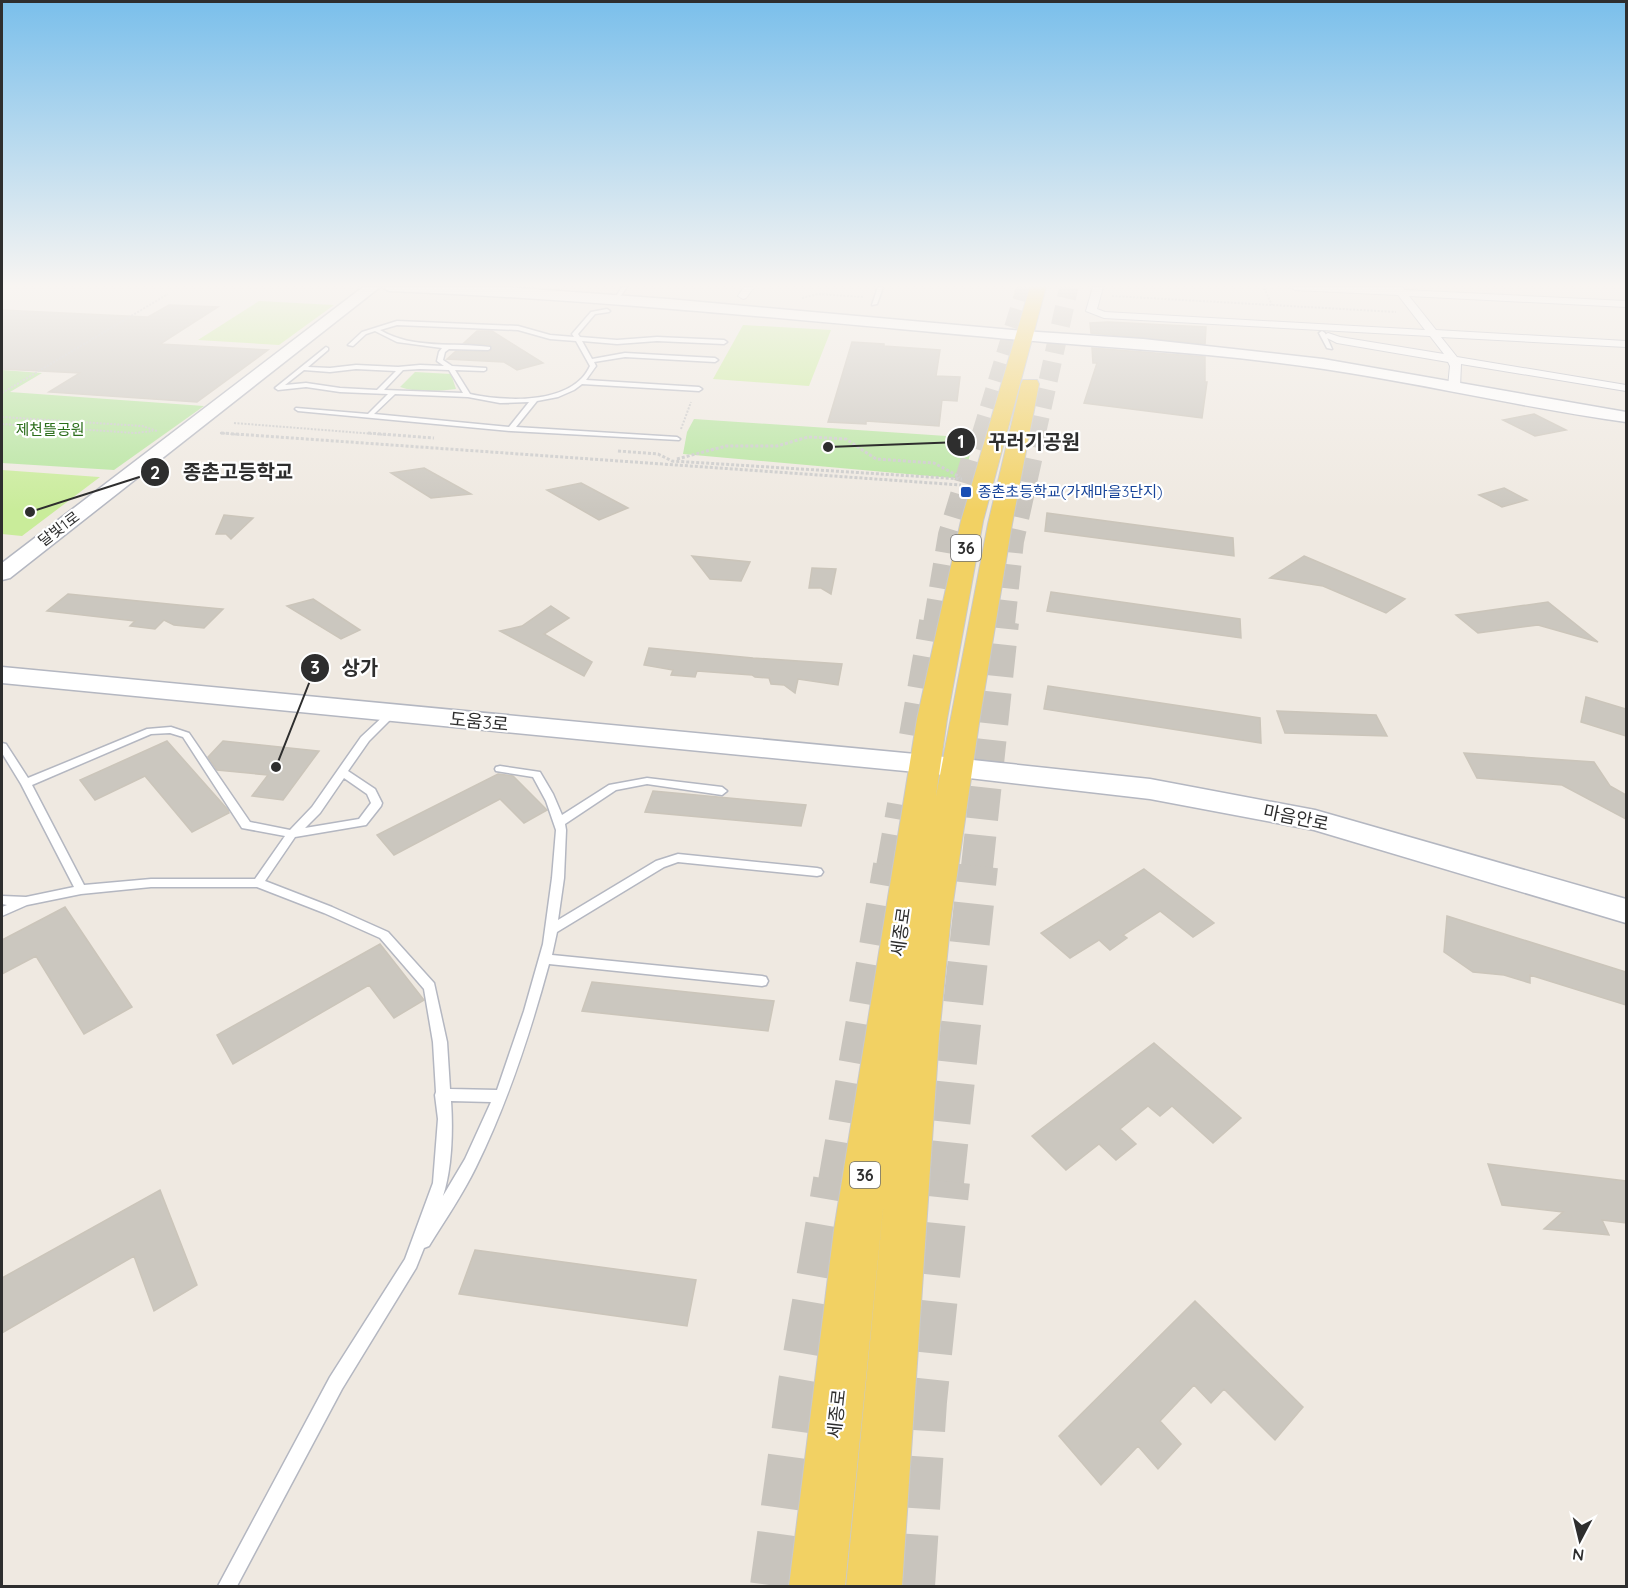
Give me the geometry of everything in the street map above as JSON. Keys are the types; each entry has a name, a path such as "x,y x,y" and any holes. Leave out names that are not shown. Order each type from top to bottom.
{"main road":[{"name":"세종로","path":"874,1587 919,1036 933,916 948,637 972,521 1023,361"},
{"name":"세종로","path":"817,1587 857,1230 941,766 1000,524 1027,361"}],"street":[{"name":"달빛1로","path":"2,573 277,361"},
{"path":"1294,361 1626,417"},
{"path":"1454,361 1456,366 1454,387"},
{"path":"1470,361 1626,388"},
{"name":"도움3로","path":"2,675 941,766"},
{"name":"마음안로","path":"941,766 1150,789 1316,820 1626,911"}],"lane":[{"path":"311,361 278,388 306,385 379,392 468,395 505,403 567,391 583,381 593,366 589,361"},
{"path":"440,361 450,367 468,395"},
{"path":"303,368 330,370 356,367 484,369"},
{"path":"379,392 402,368"},
{"path":"583,381 699,389"},
{"path":"370,415 393,392"},
{"path":"511,429 535,399"},
{"path":"298,410 511,429 676,439"},
{"path":"258,883 292,834 316,810 364,739 392,713"},
{"path":"26,783 150,731 171,730 186,735 246,825 292,834 362,822 372,812 377,803 371,792 343,771"},
{"path":"2,746 26,783 81,890"},
{"path":"227,1587 336,1383 470,1164 501,1096 545,959 558,878 561,830 550,794 536,774 500,769"},
{"path":"559,822 613,787 647,781 722,791"},
{"path":"551,930 660,864 678,858 817,872"},
{"path":"2,912 26,901 81,890 151,883 258,883 384,935 430,987 440,1042 445,1119 440,1183 411,1263"},
{"path":"2,900 26,901"},
{"path":"545,959 762,981"},
{"path":"442,1095 501,1096"}],"path":[{"path":"2,393 55,361"},
{"path":"2,417 142,426 155,431"},
{"path":"2,424 135,433 164,430"},
{"path":"220,434 961,485"},
{"path":"808,436 846,439 876,459 934,463 963,479 870,473 672,460 726,446 777,446 808,436"}],"green space":[{"path":"723,361 819,361 809,386 713,379"},
{"name":"제천뜰공원","path":"2,370 42,373 10,392 204,406 114,470 2,463"},
{"path":"415,372 451,374 456,389 421,391 400,387"},
{"path":"694,419 961,437 974,441 963,479 683,454 687,432"},
{"path":"2,470 100,477 22,536 2,534"}],"building":[{"path":"2,361 253,361 197,402 49,392 80,373 2,369"},
{"path":"487,361 543,363 517,370 504,362"},
{"path":"846,361 938,361 936,376 960,377 957,401 942,400 939,426 866,421 866,424 828,422"},
{"path":"1093,361 1205,361 1205,382 1207,382 1202,418 1084,403 1097,363"},
{"path":"1534,414 1566,430 1535,436 1503,420"},
{"path":"424,468 471,494 431,498 391,473"},
{"path":"581,483 628,508 599,520 547,490"},
{"path":"1504,488 1527,500 1502,507 1479,495"},
{"path":"1047,513 1233,538 1234,556 1045,531"},
{"path":"224,515 253,518 231,539 226,534 216,534"},
{"path":"692,556 750,562 741,581 710,579"},
{"path":"1304,556 1405,599 1386,613 1323,586 1270,578"},
{"path":"812,568 836,569 831,594 821,588 809,588"},
{"path":"1051,592 1240,619 1241,638 1047,611"},
{"path":"68,594 223,609 204,628 174,625 164,620 155,629 130,626 135,621 47,611"},
{"path":"313,599 360,630 341,639 287,606"},
{"path":"1548,602 1598,642 1538,625 1478,633 1456,615"},
{"path":"551,606 569,618 544,634 592,662 584,676 500,631 522,626"},
{"path":"649,648 842,664 838,685 798,679 795,693 784,685 771,684 769,678 752,675 697,671 695,677 671,675 673,670 644,665"},
{"path":"1048,686 1260,718 1261,743 1044,709"},
{"path":"1586,697 1626,709 1626,736 1581,722"},
{"path":"1277,711 1376,715 1387,736 1285,733"},
{"path":"167,741 229,813 192,832 145,776 95,800 80,780"},
{"path":"223,741 319,751 283,800 252,796 268,775 217,770 208,757"},
{"path":"1464,753 1594,762 1610,786 1626,795 1626,819 1562,785 1477,778"},
{"path":"498,774 513,776 547,810 524,823 500,799 394,855 377,835"},
{"path":"653,791 806,805 801,826 645,812"},
{"path":"1144,869 1214,923 1193,937 1160,911 1123,935 1127,938 1110,950 1099,940 1070,958 1041,933"},
{"path":"65,907 132,1007 84,1034 36,956 2,974 2,940"},
{"path":"1447,916 1626,972 1626,1005 1530,975 1530,983 1504,975 1473,972 1444,952"},
{"path":"380,944 424,1000 394,1018 369,985 233,1064 217,1035"},
{"path":"592,982 774,1001 768,1031 582,1011"},
{"path":"1154,1043 1241,1118 1213,1143 1172,1106 1160,1116 1148,1106 1120,1129 1136,1144 1116,1160 1099,1144 1066,1170 1032,1136"},
{"path":"1488,1164 1626,1181 1626,1223 1602,1220 1609,1235 1544,1229 1563,1212 1502,1205"},
{"path":"160,1190 197,1285 154,1311 134,1256 2,1333 2,1278"},
{"path":"475,1250 696,1280 687,1326 459,1294"},
{"path":"1195,1301 1303,1407 1275,1440 1224,1389 1211,1403 1194,1385 1160,1421 1181,1444 1158,1469 1138,1446 1101,1485 1059,1436"}],"tunnel":[{"path":"981,435 1003,361"},
{"path":"1036,435 1052,361"},
{"path":"935,624 950,535 981,433"},
{"path":"1003,624 1012,541 1036,433"},
{"path":"915,736 935,622"},
{"path":"977,867 1003,622"},
{"path":"892,867 903,805"},
{"path":"838,1182 893,866"},
{"path":"944,1182 978,866"},
{"path":"776,1586 804,1384 839,1181"},
{"path":"909,1586 921,1401 944,1181"}],"place":[{"name":"꾸러기공원","path":"828,447"},
{"name":"종촌초등학교(가재마을3단지)","path":"966,492"},
{"name":"종촌고등학교","path":"30,512"},
{"name":"상가","path":"276,767"}]}
